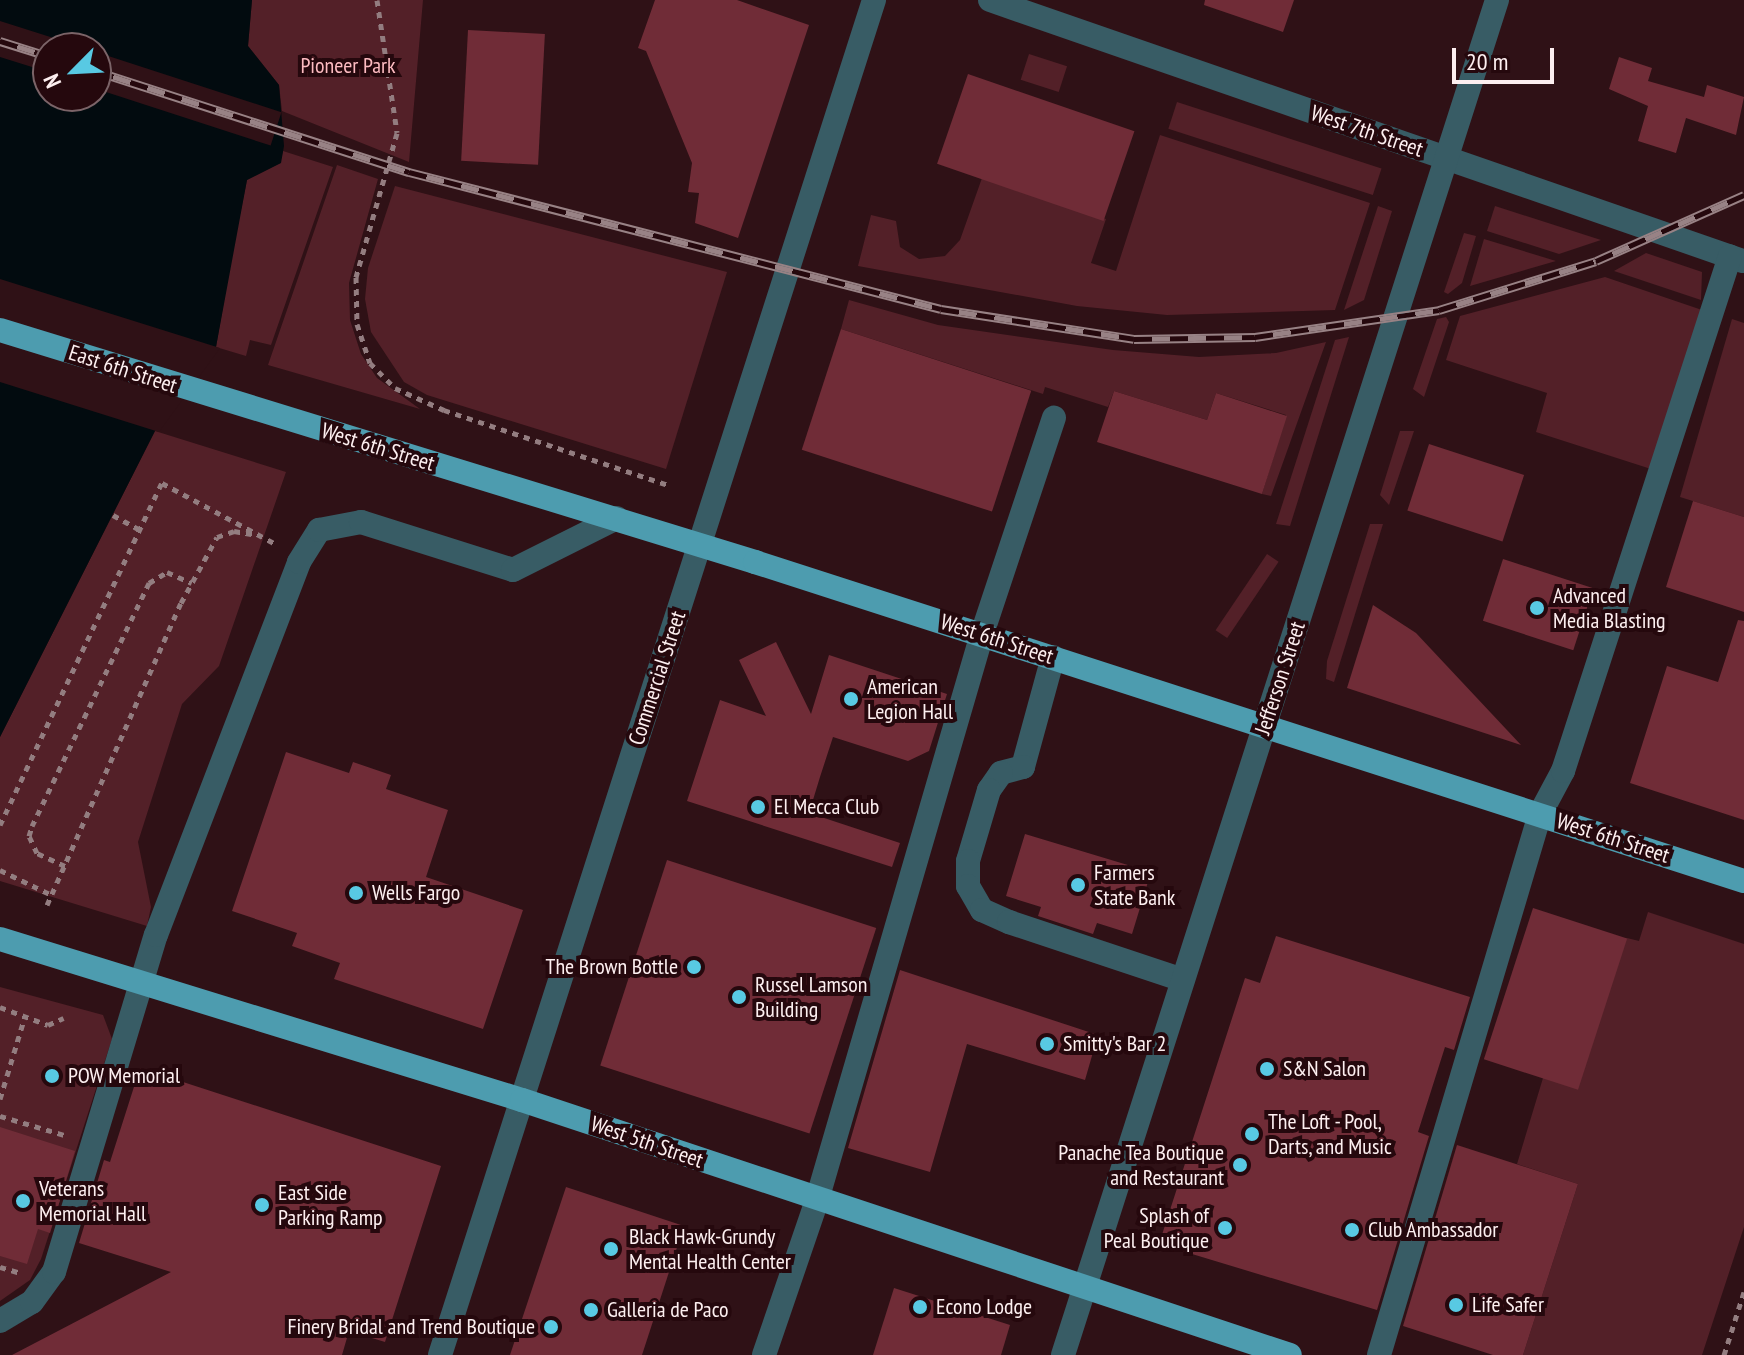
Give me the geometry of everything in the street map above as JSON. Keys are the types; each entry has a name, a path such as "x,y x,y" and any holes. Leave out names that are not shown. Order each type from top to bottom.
{"main road":[{"name":"East 6th Street","path":"0,330 246,408"},
{"name":"West 6th Street","path":"246,408 617,518 1265,724 1744,881"},
{"name":"West 5th Street","path":"6,941 142,986 522,1100 1084,1290 1290,1355"}],"street":[{"name":"Commercial Street","path":"440,1355 874,0"},
{"name":"West 7th Street","path":"990,0 1737,258"},
{"name":"Jefferson Street","path":"1063,1355 1497,0"},
{"path":"1379,1355 1540,814 1563,771 1737,258"},
{"path":"764,1355 817,1200 982,634 1054,418"},
{"path":"0,1321 32,1302 54,1272 156,935 302,557 319,530 361,522 513,570 617,518"},
{"path":"1053,657 1023,767 1001,773 989,790 968,861 968,886 982,910 1009,922 1183,980"}],"path":[{"path":"377,0 397,133 356,277 357,324 370,363 395,388 444,410 668,485"},
{"path":"0,824 162,483 302,557"},
{"path":"113,515 140,530"},
{"path":"47,905 192,583 217,537 234,531 261,536"},
{"path":"65,866 37,853 29,836 32,826 149,583 167,572 192,583"},
{"path":"0,870 52,895"},
{"path":"0,1007 48,1025 64,1018"},
{"path":"0,1099 25,1016"},
{"path":"0,1116 73,1138"},
{"path":"0,1267 26,1275"},
{"path":"1724,1355 1744,1292"}],"green space":[{"name":"Pioneer Park","path":"252,0 423,0 409,162 282,111 279,85 248,46"},
{"path":"1029,54 1067,66 1059,92 1021,80"},
{"path":"1177,102 1381,168 1373,195 1168,129"},
{"path":"1160,135 1370,203 1335,310 1167,315 1077,306 858,266 871,215 896,221 900,247 919,259 945,256 960,240 982,178 1106,219 1091,263 1116,271"},
{"path":"283,151 333,167 271,345 250,340 246,356 216,347 232,254 247,180 280,163"},
{"path":"337,165 378,179 349,283 350,320 361,354 377,378 420,409 268,365"},
{"path":"395,186 727,272 666,469 427,395 404,382 371,332 365,299 368,268"},
{"path":"1378,206 1392,211 1364,300 1344,310"},
{"path":"1495,206 1601,240 1559,254 1487,231"},
{"path":"1464,233 1476,236 1462,283 1448,294 1444,292"},
{"path":"1484,239 1556,261 1470,286"},
{"path":"1646,253 1702,272 1701,300 1614,271"},
{"path":"1605,277 1702,310 1651,469 1536,432 1547,393 1446,360 1460,316"},
{"path":"849,300 938,325 1113,350 1199,357 1276,353 1326,342 1271,496 1262,494 1286,415 1216,393 1207,420 1114,391 1108,407 1045,387 1043,394 841,329"},
{"path":"1446,317 1449,322 1424,397 1413,389 1437,319"},
{"path":"1732,319 1744,323 1744,517 1680,497"},
{"path":"1349,337 1290,526 1276,524 1335,340"},
{"path":"155,431 286,472 219,666 182,704 138,842 151,907 147,926 0,881 0,737"},
{"path":"1400,431 1414,431 1389,505 1380,495"},
{"path":"1370,524 1383,524 1334,682 1326,679 1327,661"},
{"path":"1267,554 1279,562 1227,638 1216,630"},
{"path":"1648,912 1744,944 1744,1227 1702,1355 1523,1355 1578,1184 1517,1164 1543,1078 1627,938 1639,941"},
{"path":"0,987 103,1015 112,1039 41,1259 30,1280 0,1301"}],"shaded area":[{"path":"0,0 252,0 248,46 279,85 284,146 281,163 247,180 216,347 155,431 0,737"}],"pier":[{"path":"0,21 35,32 32,32 32,67 0,57"},
{"path":"112,57 281,112 271,146 112,94"},
{"path":"0,279 220,348 159,432 0,382"}],"building":[{"path":"655,0 737,0 809,25 738,238 695,223 699,193 688,192 692,163 646,51 638,48"},
{"path":"1205,0 1294,0 1283,32 1204,5"},
{"path":"468,30 545,34 538,165 461,161"},
{"path":"1619,57 1652,68 1648,81 1704,97 1707,85 1744,97 1736,135 1686,118 1676,153 1638,141 1648,106 1609,89"},
{"path":"968,74 1134,131 1103,221 937,164"},
{"path":"841,329 1031,391 992,512 802,450"},
{"path":"1114,391 1207,420 1216,393 1287,416 1262,494 1097,442"},
{"path":"1429,444 1524,475 1502,541 1407,511"},
{"path":"1693,501 1744,517 1744,612 1666,587"},
{"path":"1503,559 1593,588 1573,650 1483,621"},
{"path":"1373,605 1416,633 1521,745 1347,688"},
{"path":"1738,620 1744,621 1744,820 1630,783 1667,666 1718,682"},
{"path":"776,642 811,714 829,655 947,694 929,751 908,761 833,737 820,777 809,813 900,843 892,867 687,801 720,700 766,716 739,660"},
{"name":"Wells Fargo","path":"286,752 349,773 353,762 391,775 386,789 448,810 426,877 523,910 483,1029 334,979 340,963 292,946 297,933 232,911"},
{"name":"Farmers State Bank","path":"1025,834 1151,872 1132,934 1097,923 1093,934 1038,916 1041,907 1006,896"},
{"name":"Russel Lamson Building","path":"667,860 876,928 809,1133 600,1065"},
{"path":"1533,908 1627,939 1578,1090 1484,1059"},
{"path":"1276,936 1470,997 1454,1050 1445,1047 1418,1132 1429,1136 1377,1310 1159,1244 1245,978 1260,983"},
{"path":"900,970 1098,1035 1085,1080 967,1044 930,1172 848,1148"},
{"name":"East Side Parking Ramp","path":"140,1068 441,1166 385,1342 349,1331 342,1355 12,1355 171,1272 79,1243 104,1160 110,1162"},
{"name":"Veterans Memorial Hall","path":"0,1127 75,1151 50,1233 38,1229 27,1264 0,1256"},
{"path":"1457,1145 1578,1184 1523,1355 1493,1355 1403,1326"},
{"path":"566,1187 684,1226 642,1355 510,1355"},
{"name":"Econo Lodge","path":"894,1288 1010,1325 1001,1355 873,1355"}],"railway":[{"path":"0,41 32,51"},
{"path":"112,76 409,172 941,309 1134,339 1255,337 1439,310 1596,261 1744,195"}],"place":[{"name":"Advanced Media Blasting","path":"1537,608"},
{"name":"American Legion Hall","path":"851,699"},
{"name":"El Mecca Club","path":"758,807"},
{"name":"Farmers State Bank","path":"1078,885"},
{"name":"Wells Fargo","path":"356,893"},
{"name":"The Brown Bottle","path":"694,967"},
{"name":"Russel Lamson Building","path":"739,997"},
{"name":"Smitty's Bar 2","path":"1047,1044"},
{"name":"S&N Salon","path":"1267,1069"},
{"name":"POW Memorial","path":"52,1076"},
{"name":"The Loft - Pool, Darts, and Music","path":"1252,1134"},
{"name":"Panache Tea Boutique and Restaurant","path":"1240,1165"},
{"name":"Veterans Memorial Hall","path":"23,1201"},
{"name":"East Side Parking Ramp","path":"262,1205"},
{"name":"Splash of Peal Boutique","path":"1225,1228"},
{"name":"Club Ambassador","path":"1352,1230"},
{"name":"Black Hawk-Grundy Mental Health Center","path":"611,1249"},
{"name":"Life Safer","path":"1456,1305"},
{"name":"Econo Lodge","path":"920,1307"},
{"name":"Galleria de Paco","path":"591,1310"},
{"name":"Finery Bridal and Trend Boutique","path":"551,1327"}]}
